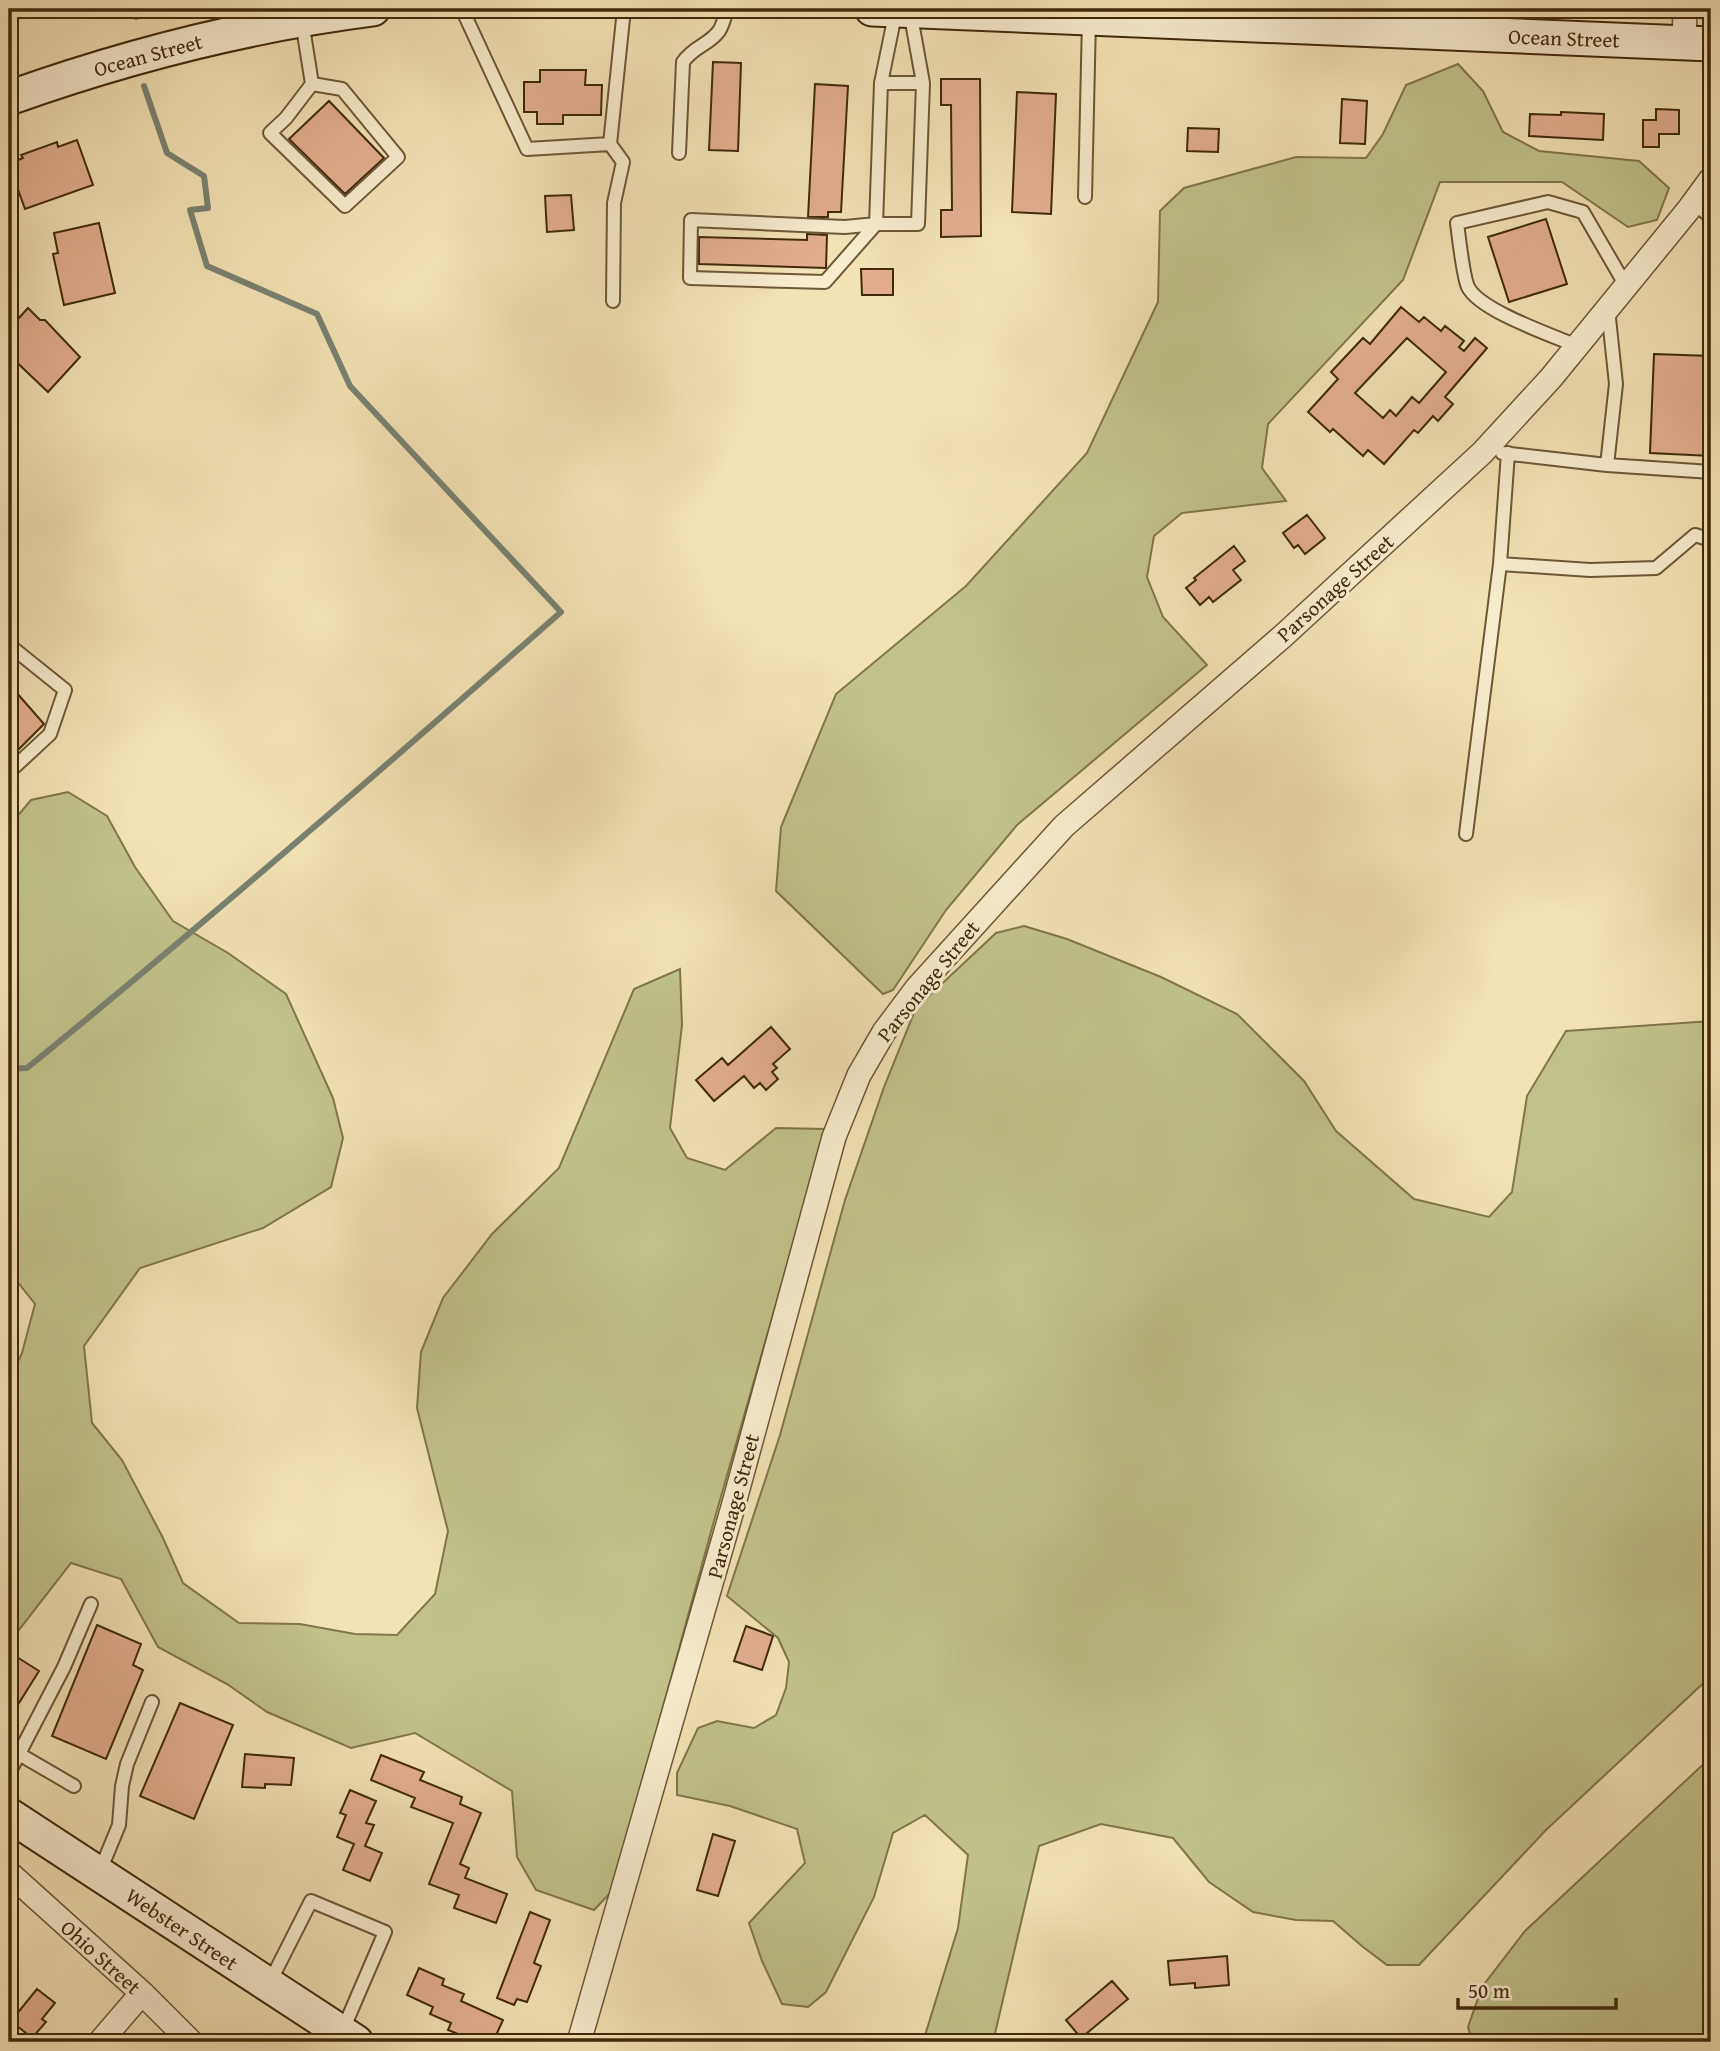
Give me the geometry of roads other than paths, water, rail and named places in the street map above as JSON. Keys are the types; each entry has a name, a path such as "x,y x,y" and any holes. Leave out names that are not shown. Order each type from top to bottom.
{"main road":[{"name":"Ocean Street","path":"9,98 125,60 225,34 373,9"},
{"name":"Ocean Street","path":"893,10 1089,18 1147,15 1698,43"},
{"name":"Webster Street","path":"9,1815 349,2038"}],"street":[{"path":"1685,9 1698,43"},
{"name":"Parsonage Street","path":"579,2042 729,1521 834,1137 859,1075 884,1032 917,988 1064,826 1283,636 1484,450 1577,346 1626,286 1702,210 1711,178"},
{"name":"Ohio Street","path":"9,1873 142,1993 191,2042"},
{"path":"100,2042 142,1993"}],"lane":[{"path":"462,9 527,149 610,144"},
{"path":"613,301 614,203 623,162 610,144 624,9"},
{"path":"679,153 682,62 691,50 708,42 720,31 727,9"},
{"path":"893,10 881,82 876,224 825,282 690,278 691,220 845,227 876,224 918,224 923,82 893,10"},
{"path":"1085,198 1089,18"},
{"path":"302,19 312,83 286,118 270,133 345,206 398,157 342,89 312,83"},
{"path":"881,82 923,82"},
{"path":"1577,346 1494,310 1468,288 1457,223 1548,202 1583,212 1626,286"},
{"path":"1607,465 1616,384 1608,309"},
{"path":"1484,450 1607,465 1711,472"},
{"path":"1466,834 1500,564 1508,453"},
{"path":"1500,564 1590,570 1656,568 1695,535 1711,540"},
{"path":"9,645 65,690 50,734 9,772"},
{"path":"9,1773 64,1667 90,1604"},
{"path":"99,1873 119,1825 127,1764 152,1702"},
{"path":"19,1754 74,1786"},
{"path":"268,1985 311,1901 385,1932 349,2038"}],"waterway":[{"path":"133,9 136,17"},
{"path":"9,1069 27,1068 95,1012 296,843 561,612 350,386 317,314 207,266 190,210 208,208 204,176 167,153 144,86"}]}
